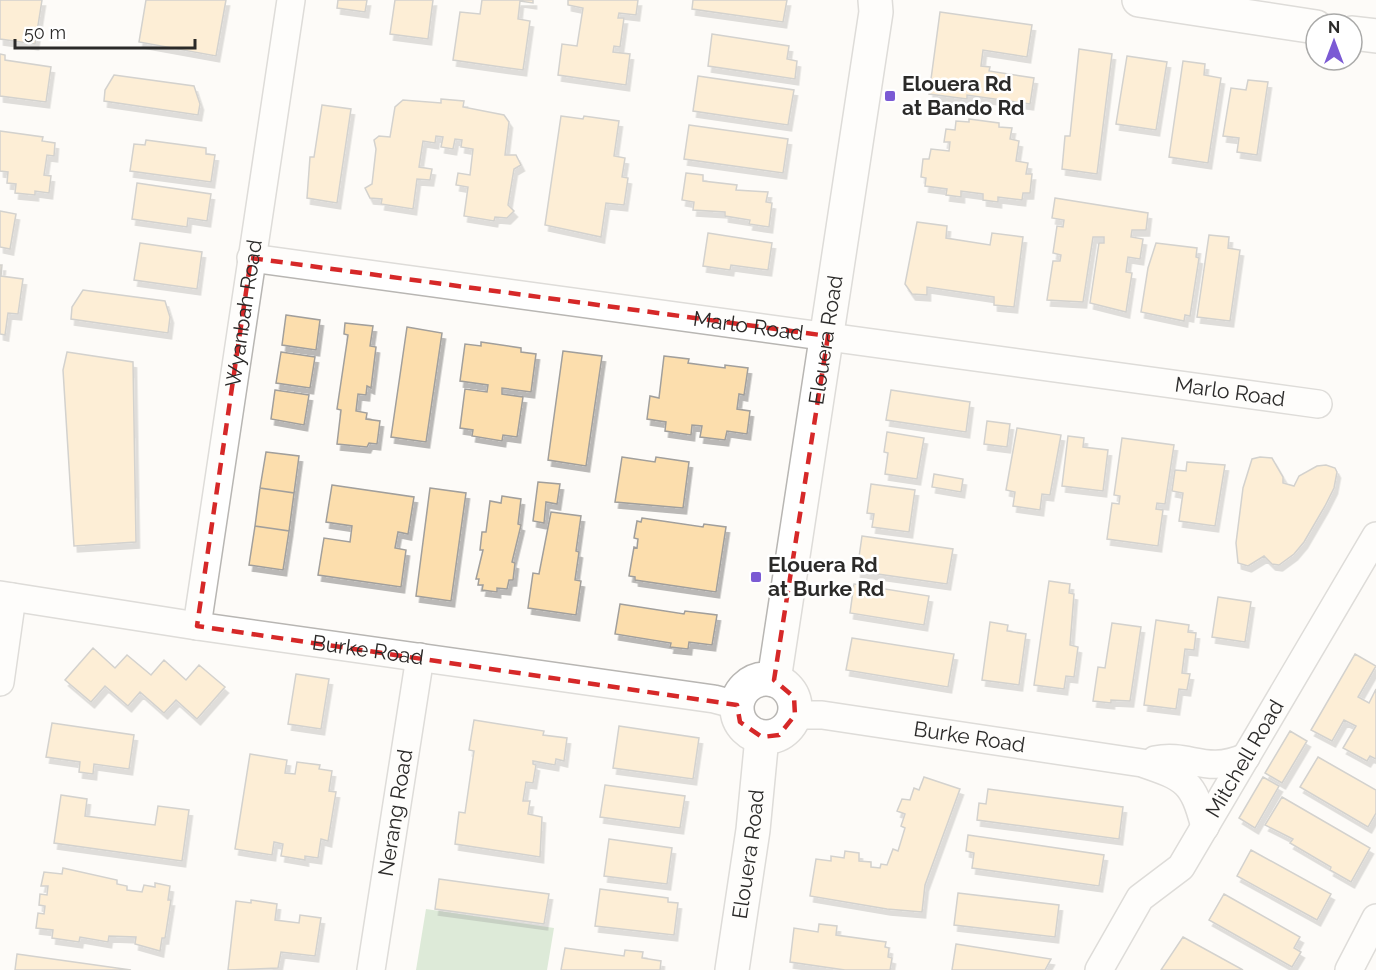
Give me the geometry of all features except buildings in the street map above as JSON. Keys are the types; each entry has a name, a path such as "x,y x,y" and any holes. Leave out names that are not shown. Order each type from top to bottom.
{"street":[{"name":"Wyanbah Road","path":"197,626 291,0"},
{"name":"Elouera Road","path":"774,680 828,336 876,12 875,0"},
{"path":"1139,0 1304,25"},
{"name":"Marlo Road","path":"251,258 1318,404"},
{"name":"Mitchell Road","path":"1099,970 1140,898 1181,867 1376,536"},
{"path":"0,682 6,596"},
{"name":"Burke Road","path":"6,596 197,626 703,697 737,705"},
{"name":"Nerang Road","path":"371,970 420,657"},
{"path":"774,680 782,684 794,698 795,715 792,723 779,735 762,737 753,735 740,722 737,705 746,687 754,681 774,680"},
{"name":"Burke Road","path":"795,715 822,715 1142,763 1187,783 1199,801 1205,826"},
{"name":"Elouera Road","path":"732,970 753,830 762,737"},
{"name":"Burke Road","path":"1142,763 1164,758 1213,766 1229,764 1246,757"},
{"path":"1348,970 1376,918"}],"highlighted area":[{"path":"251,258 828,336 774,680 794,697 795,715 779,735 762,737 740,722 737,705 197,626"}],"green space":[{"path":"426,909 554,928 547,970 416,970"}],"place":[{"name":"Elouera Rd at Bando Rd","path":"890,96"},
{"name":"Elouera Rd at Burke Rd","path":"756,577"}]}
